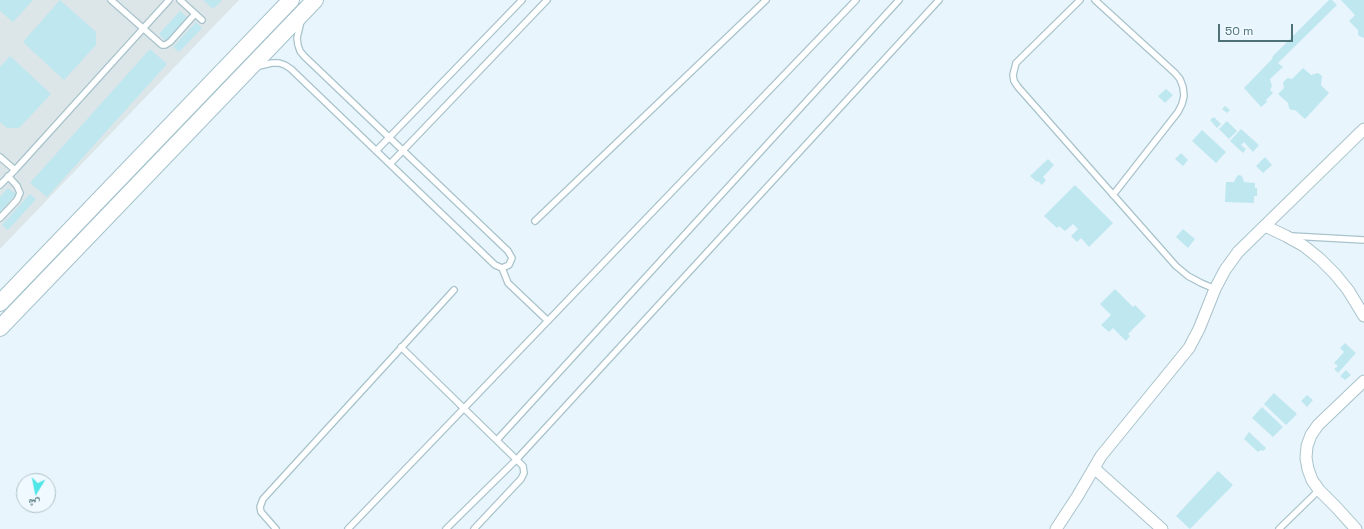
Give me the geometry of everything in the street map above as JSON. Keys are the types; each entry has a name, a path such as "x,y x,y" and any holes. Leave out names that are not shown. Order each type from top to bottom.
{"street":[{"path":"0,303 291,0"},
{"path":"0,328 315,0"},
{"path":"252,40 255,38 262,42 264,45 264,53"},
{"path":"1056,529 1116,436 1189,348 1200,329 1215,289 1225,270 1238,252 1364,129"},
{"path":"1264,226 1286,236 1315,255 1335,274 1348,290 1364,316"},
{"path":"1356,529 1319,490 1312,480 1308,469 1307,446 1311,435 1318,425 1364,381"},
{"path":"1094,468 1162,529"}],"lane":[{"path":"111,0 159,43 165,45 170,42 195,14"},
{"path":"0,185 169,0"},
{"path":"180,0 202,20"},
{"path":"376,151 522,0"},
{"path":"390,164 547,0"},
{"path":"535,221 766,0"},
{"path":"348,529 856,0"},
{"path":"497,440 899,0"},
{"path":"446,529 516,459 939,0"},
{"path":"1080,0 1020,58 1016,63 1013,75 1014,81 1112,195 1176,266 1195,279 1215,289"},
{"path":"1095,0 1175,73 1180,79 1184,92 1182,104 1178,112 1112,195"},
{"path":"304,12 297,38 300,51 508,251 512,258 511,262 509,265 502,268"},
{"path":"247,70 272,63 286,65 495,265 502,268 508,283 548,321"},
{"path":"0,157 15,170"},
{"path":"0,218 17,200 20,194 17,186 8,176"},
{"path":"1286,236 1364,240"},
{"path":"276,529 261,512 260,507 263,499 454,290"},
{"path":"401,347 523,466 523,476 474,529"},
{"path":"1279,529 1319,490"}],"shaded area":[{"path":"0,0 239,0 0,249"}],"building":[{"path":"0,0 33,0 13,22 0,11"},
{"path":"60,0 96,32 96,45 64,80 23,42"},
{"path":"203,0 222,0 213,9"},
{"path":"1329,0 1332,0 1337,5 1278,63 1283,67 1270,79 1272,86 1270,90 1273,93 1266,100 1267,102 1261,107 1244,88 1273,58 1272,57"},
{"path":"1341,0 1364,0 1364,38 1359,36 1358,30 1349,21 1355,15"},
{"path":"180,11 187,17 166,41 159,34"},
{"path":"196,22 202,28 179,52 173,47"},
{"path":"150,49 167,64 47,197 30,183"},
{"path":"10,56 51,94 19,128 7,128 0,122 0,67"},
{"path":"1303,68 1311,75 1318,73 1322,76 1321,85 1329,93 1305,119 1295,110 1291,110 1288,103 1278,94 1284,88 1283,83 1285,80 1288,78 1292,79"},
{"path":"1166,89 1173,95 1165,103 1158,96"},
{"path":"1225,106 1230,110 1227,113 1222,109"},
{"path":"1214,117 1221,124 1217,128 1210,120"},
{"path":"1227,121 1237,131 1229,139 1219,129"},
{"path":"1241,129 1259,145 1253,152 1244,142 1241,145 1246,149 1243,153 1230,141"},
{"path":"1202,130 1226,152 1216,163 1192,141"},
{"path":"1181,153 1188,160 1183,166 1175,159"},
{"path":"1265,157 1272,165 1263,173 1256,166"},
{"path":"1048,159 1054,165 1043,177 1046,180 1042,185 1030,176"},
{"path":"1239,175 1242,176 1244,182 1255,183 1255,188 1257,188 1257,196 1254,196 1254,203 1225,202 1226,182 1234,182"},
{"path":"1075,185 1113,223 1089,247 1081,238 1077,242 1071,236 1078,229 1073,224 1065,231 1059,226 1057,228 1044,216"},
{"path":"8,188 16,194 0,212 0,197"},
{"path":"30,194 36,199 8,230 2,225"},
{"path":"1183,229 1195,239 1188,248 1176,237"},
{"path":"1115,289 1133,307 1135,305 1146,316 1128,334 1130,336 1126,341 1113,328 1109,332 1101,325 1111,315 1100,304"},
{"path":"1345,343 1356,353 1338,373 1334,369 1338,366 1334,363 1344,352 1340,348"},
{"path":"1346,370 1351,375 1345,380 1340,376"},
{"path":"1274,393 1297,414 1286,425 1264,404"},
{"path":"1307,395 1313,400 1307,407 1301,401"},
{"path":"1262,407 1283,427 1273,437 1252,418"},
{"path":"1249,432 1266,448 1263,451 1261,450 1258,452 1244,439"},
{"path":"1218,471 1233,485 1190,529 1176,516"}]}
